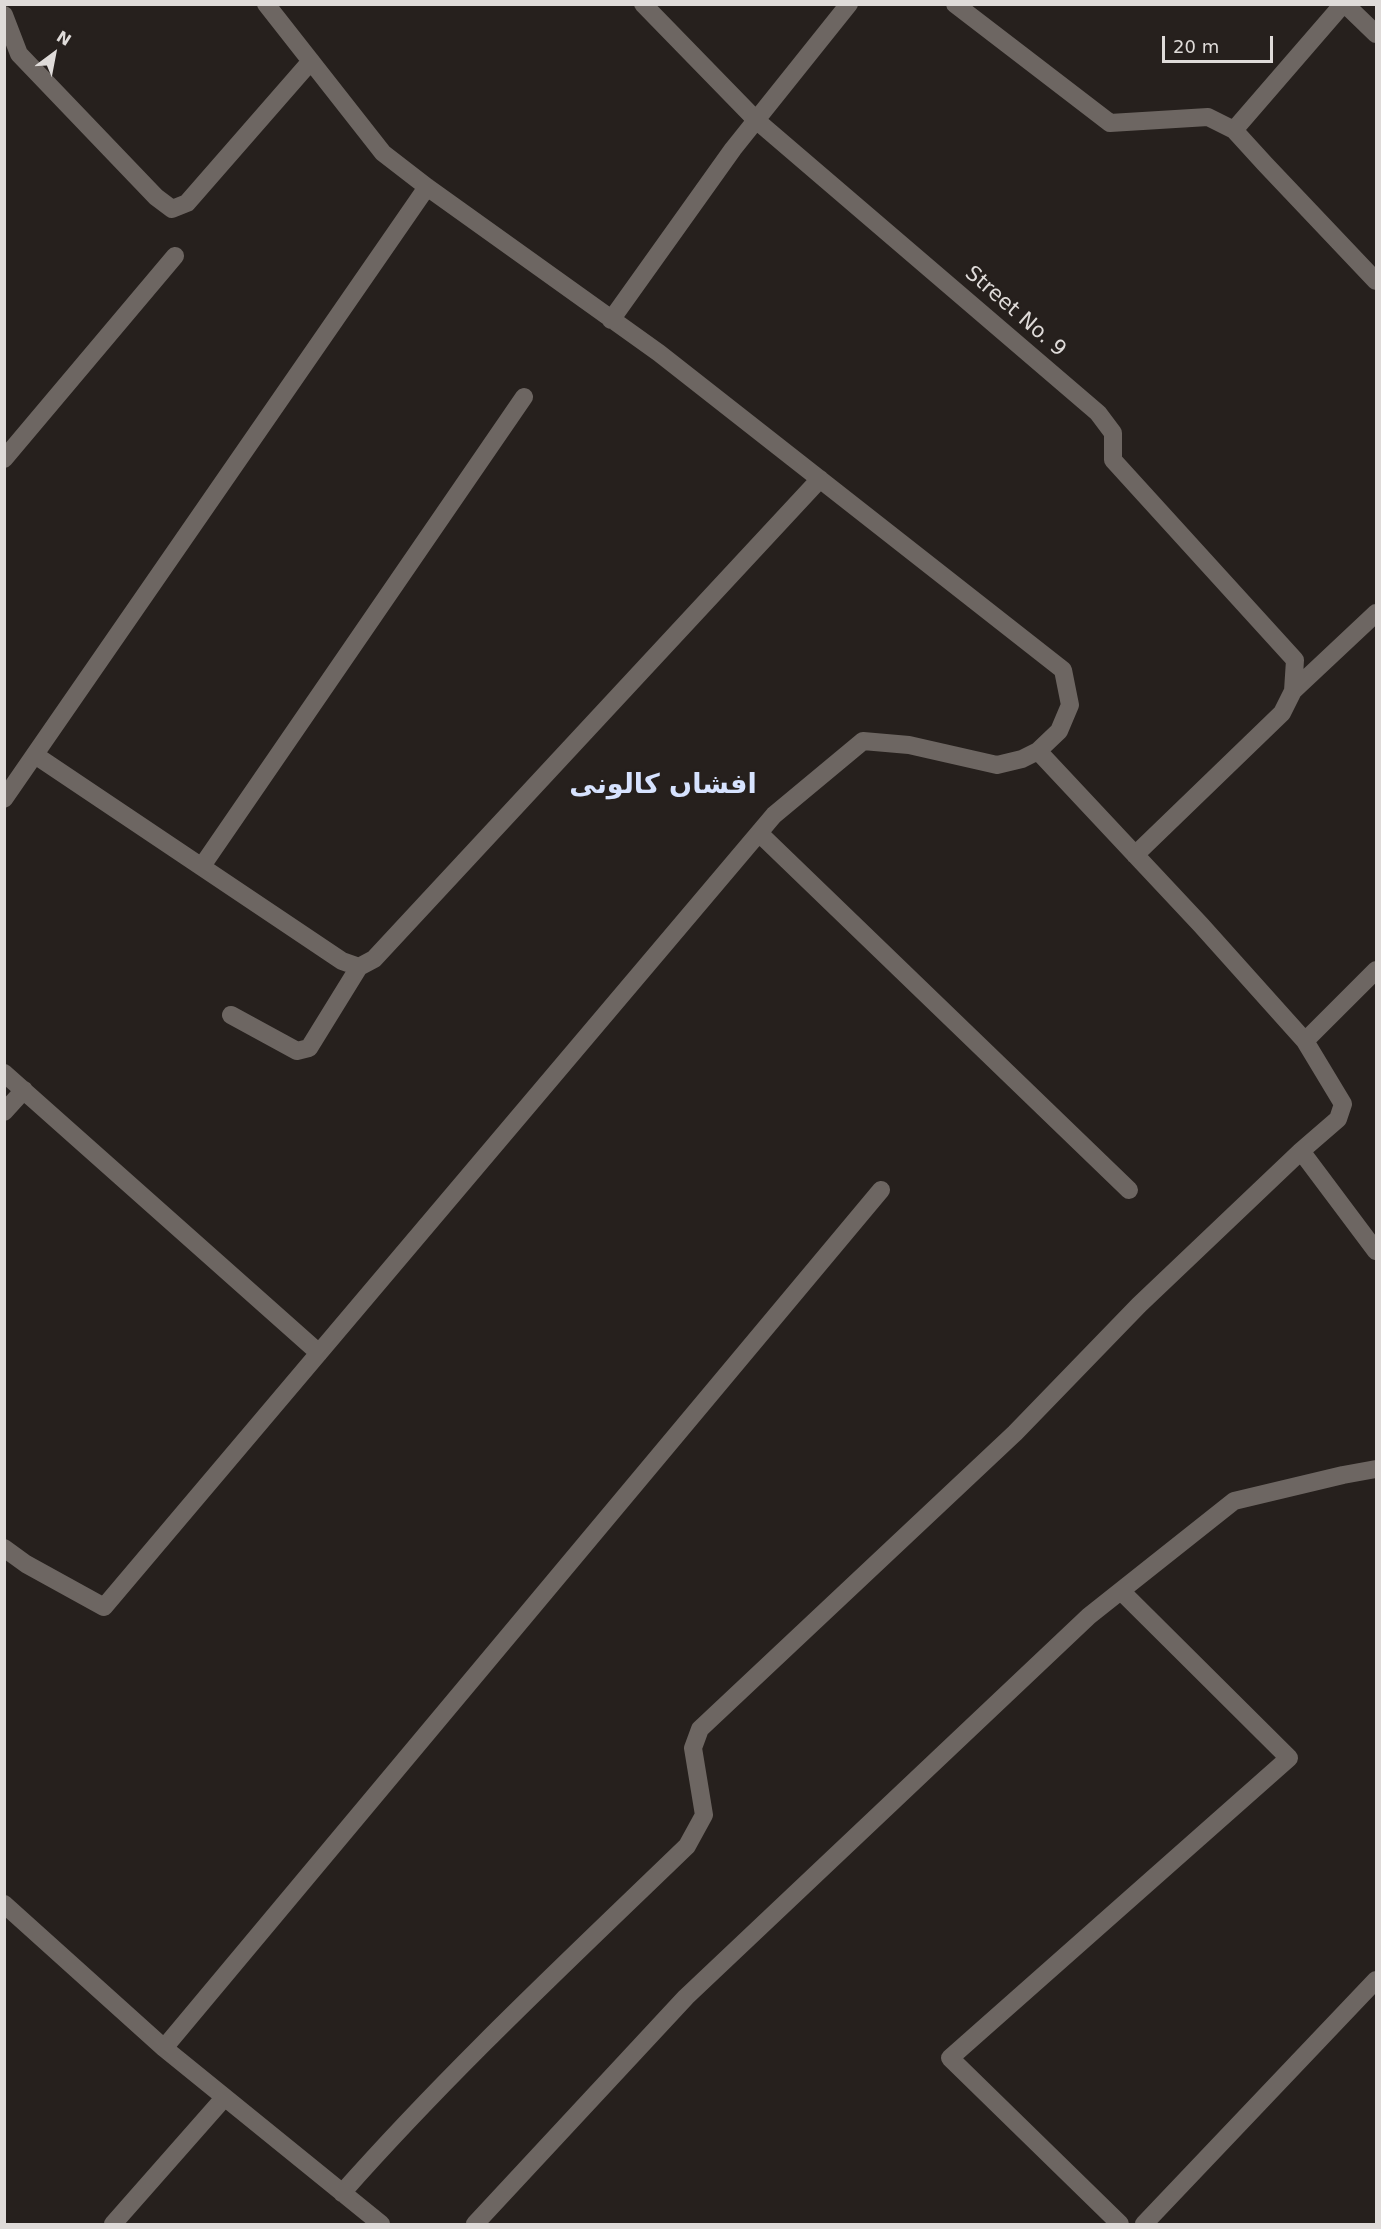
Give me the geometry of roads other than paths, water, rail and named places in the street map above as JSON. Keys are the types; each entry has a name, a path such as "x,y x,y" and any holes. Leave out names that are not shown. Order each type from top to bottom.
{"street":[{"path":"4,1548 27,1564 104,1607 774,815 863,741 909,745 997,765 1022,759 1038,751 1059,731 1070,705 1063,670 659,353 427,188 383,153 266,4"},
{"name":"Street No. 9","path":"643,4 756,120 1098,413 1113,433 1113,460 1295,660 1293,691"},
{"path":"611,320 726,158 849,4"},
{"path":"955,4 1110,123 1208,117 1234,129 1264,164 1377,281"},
{"path":"1234,129 1344,4 1377,34"},
{"path":"4,15 19,54 156,197 172,209 187,203 311,61"},
{"path":"4,799 427,188"},
{"path":"4,459 175,256"},
{"path":"202,866 524,397"},
{"path":"231,1015 297,1051 309,1048 360,967 374,959 820,479"},
{"path":"1136,855 1282,714 1293,691 1377,613"},
{"path":"342,2193 377,2153 479,2048 687,1846 704,1815 693,1748 700,1729 1015,1433 1138,1305 1301,1150 1338,1119 1343,1104 1305,1041 1201,925 1038,751"},
{"path":"35,755 342,961 360,967"},
{"path":"759,833 1129,1190"},
{"path":"1305,1041 1377,970"},
{"path":"4,1073 319,1353"},
{"path":"4,1112 24,1090"},
{"path":"1301,1150 1377,1251"},
{"path":"164,2048 881,1190"},
{"path":"475,2224 686,1997 1089,1616 1234,1501 1343,1474 1377,1470"},
{"path":"1120,2224 950,2058 1289,1758 1121,1591"},
{"path":"4,1905 164,2048 381,2224"},
{"path":"1144,2224 1377,1980"},
{"path":"113,2224 224,2098"}],"district":[{"name":"افشاں کالونی","path":"663,786"}]}
